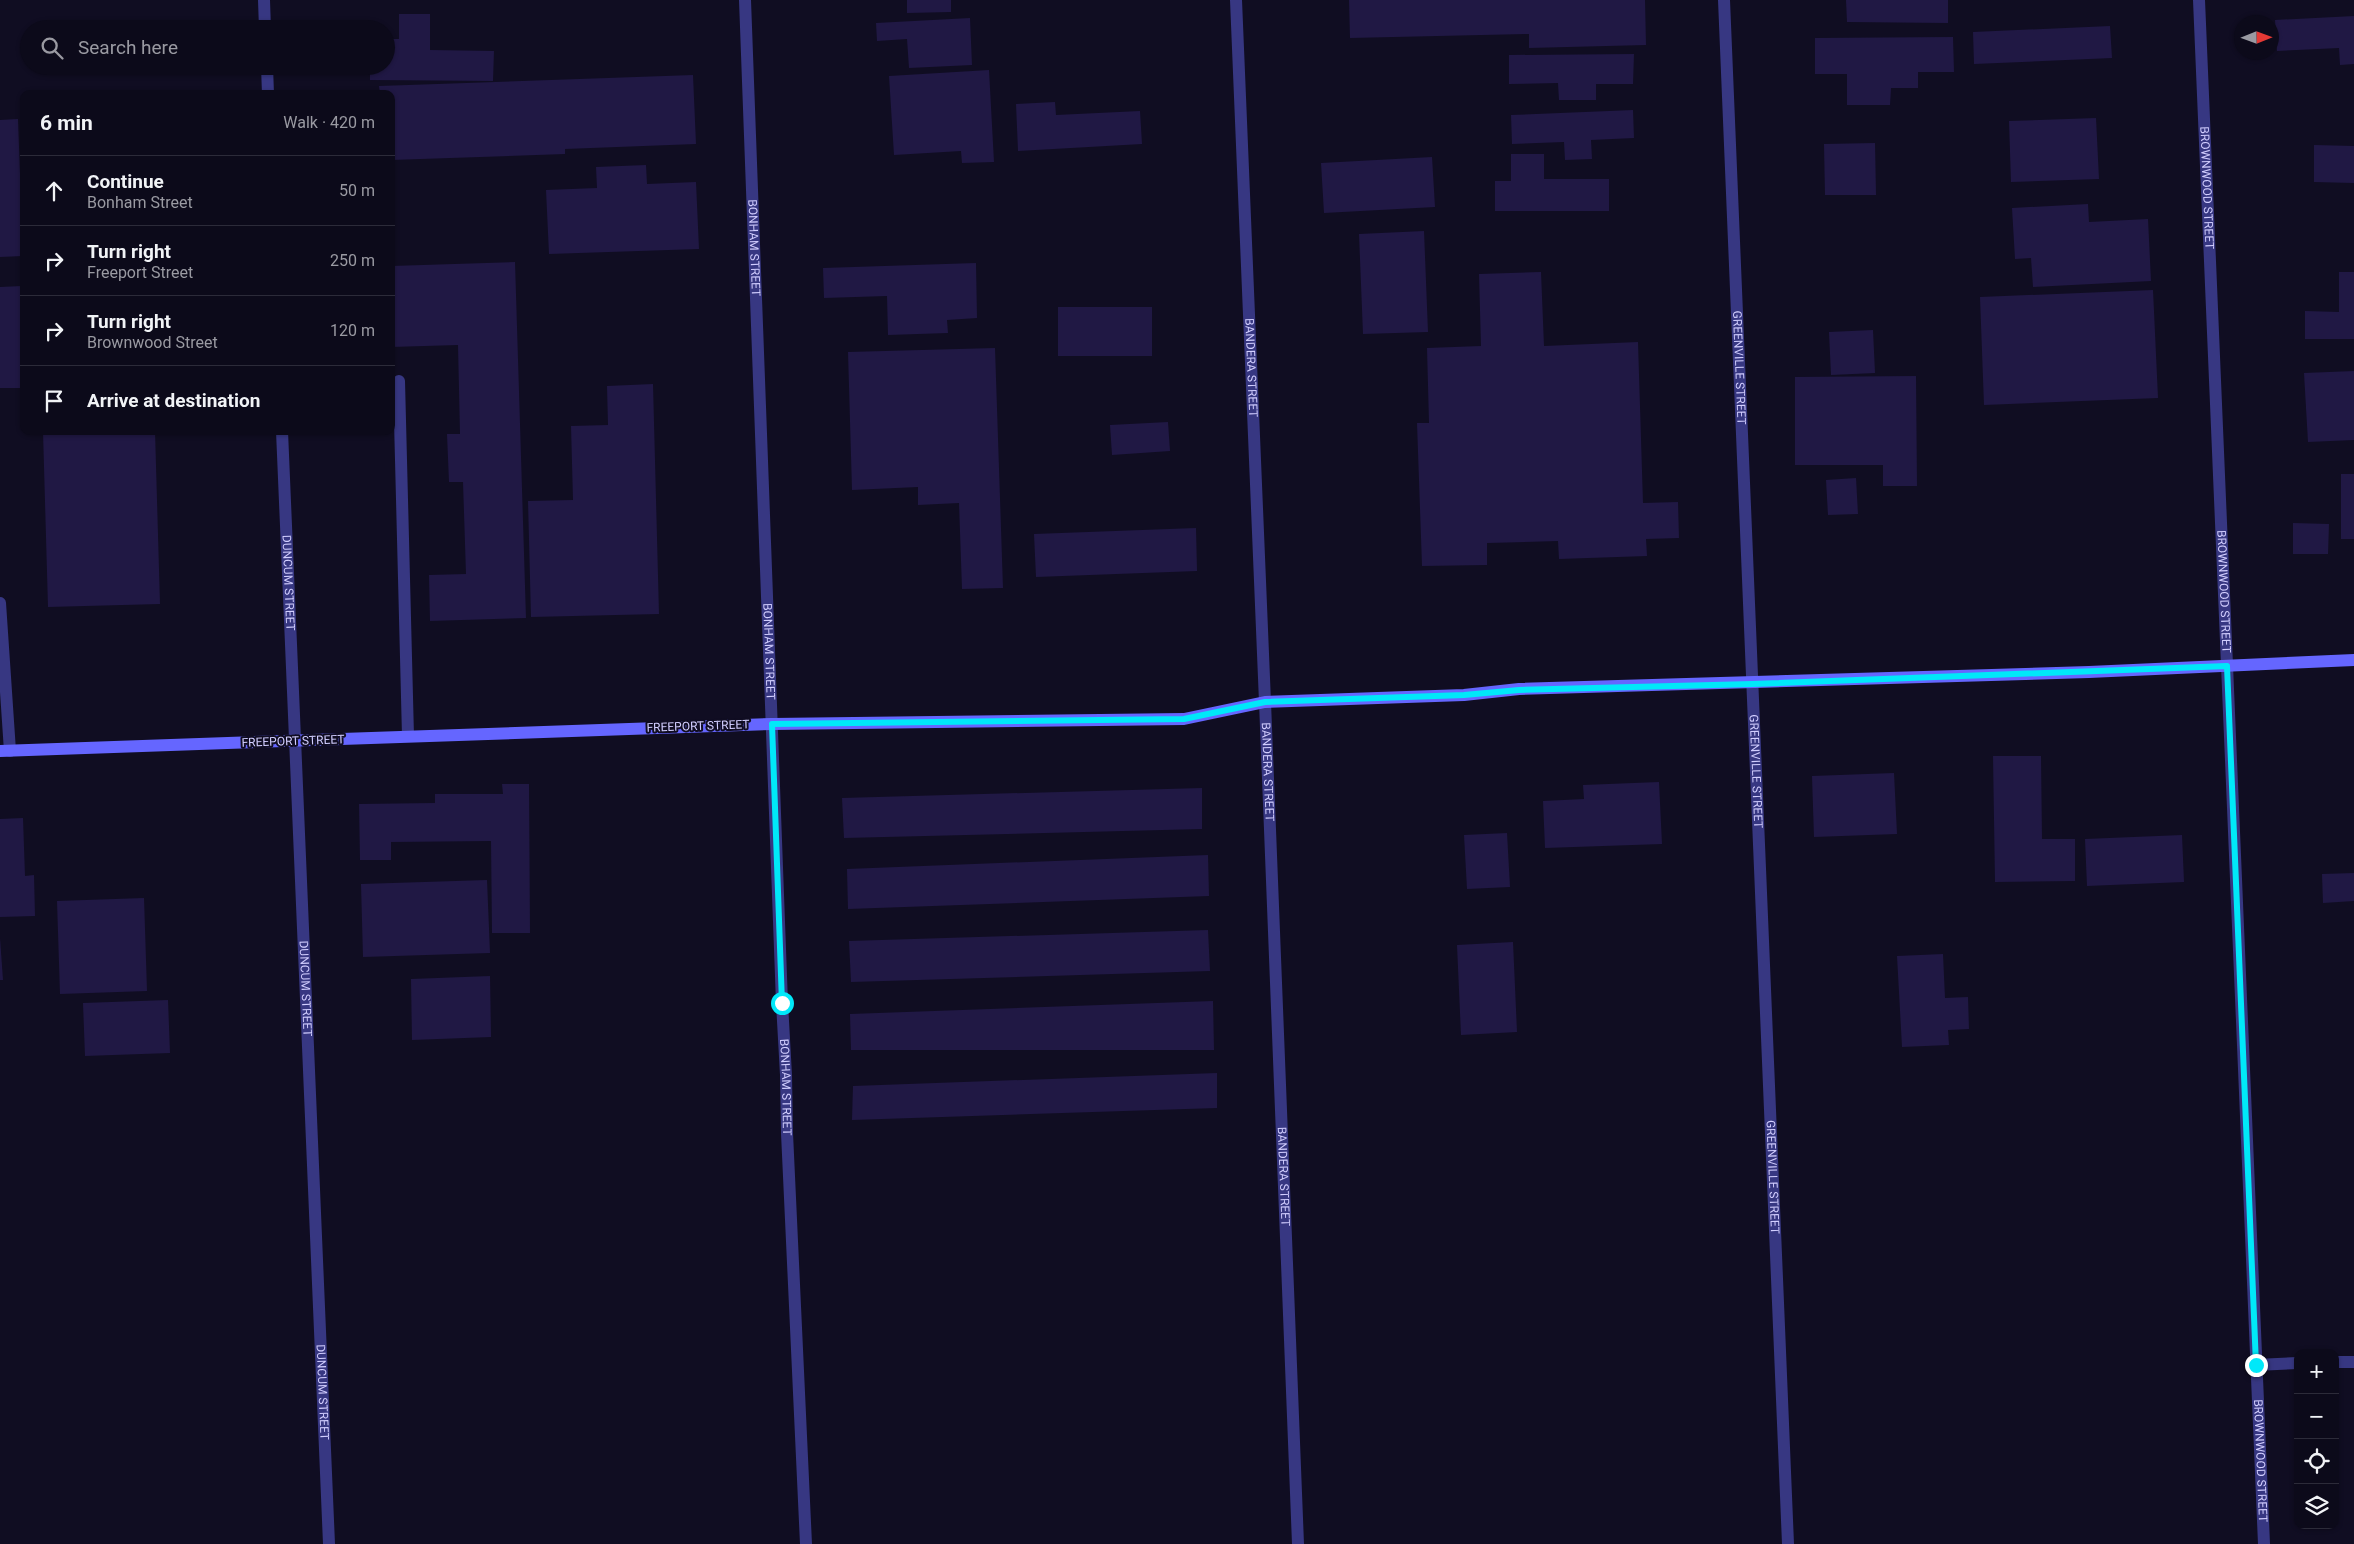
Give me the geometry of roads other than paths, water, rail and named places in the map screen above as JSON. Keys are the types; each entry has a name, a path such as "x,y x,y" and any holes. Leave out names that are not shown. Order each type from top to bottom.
{"main road":[{"name":"FREEPORT STREET","path":"5,751 772,724 1184,719 1265,702 1464,695 1519,690 1752,684 2354,660"}],"street":[{"path":"264,0 265,20"},
{"name":"BONHAM STREET","path":"745,0 787,1143 806,1544"},
{"name":"BANDERA STREET","path":"1236,0 1298,1544"},
{"name":"GREENVILLE STREET","path":"1724,0 1788,1544"},
{"name":"BROWNWOOD STREET","path":"2199,0 2264,1544"},
{"path":"267,75 268,90"},
{"path":"399,381 408,736"},
{"name":"DUNCUM STREET","path":"282,435 329,1544"},
{"path":"0,603 5,751"},
{"path":"2339,1362 2354,1362"},
{"path":"2256,1365 2294,1363"}]}
